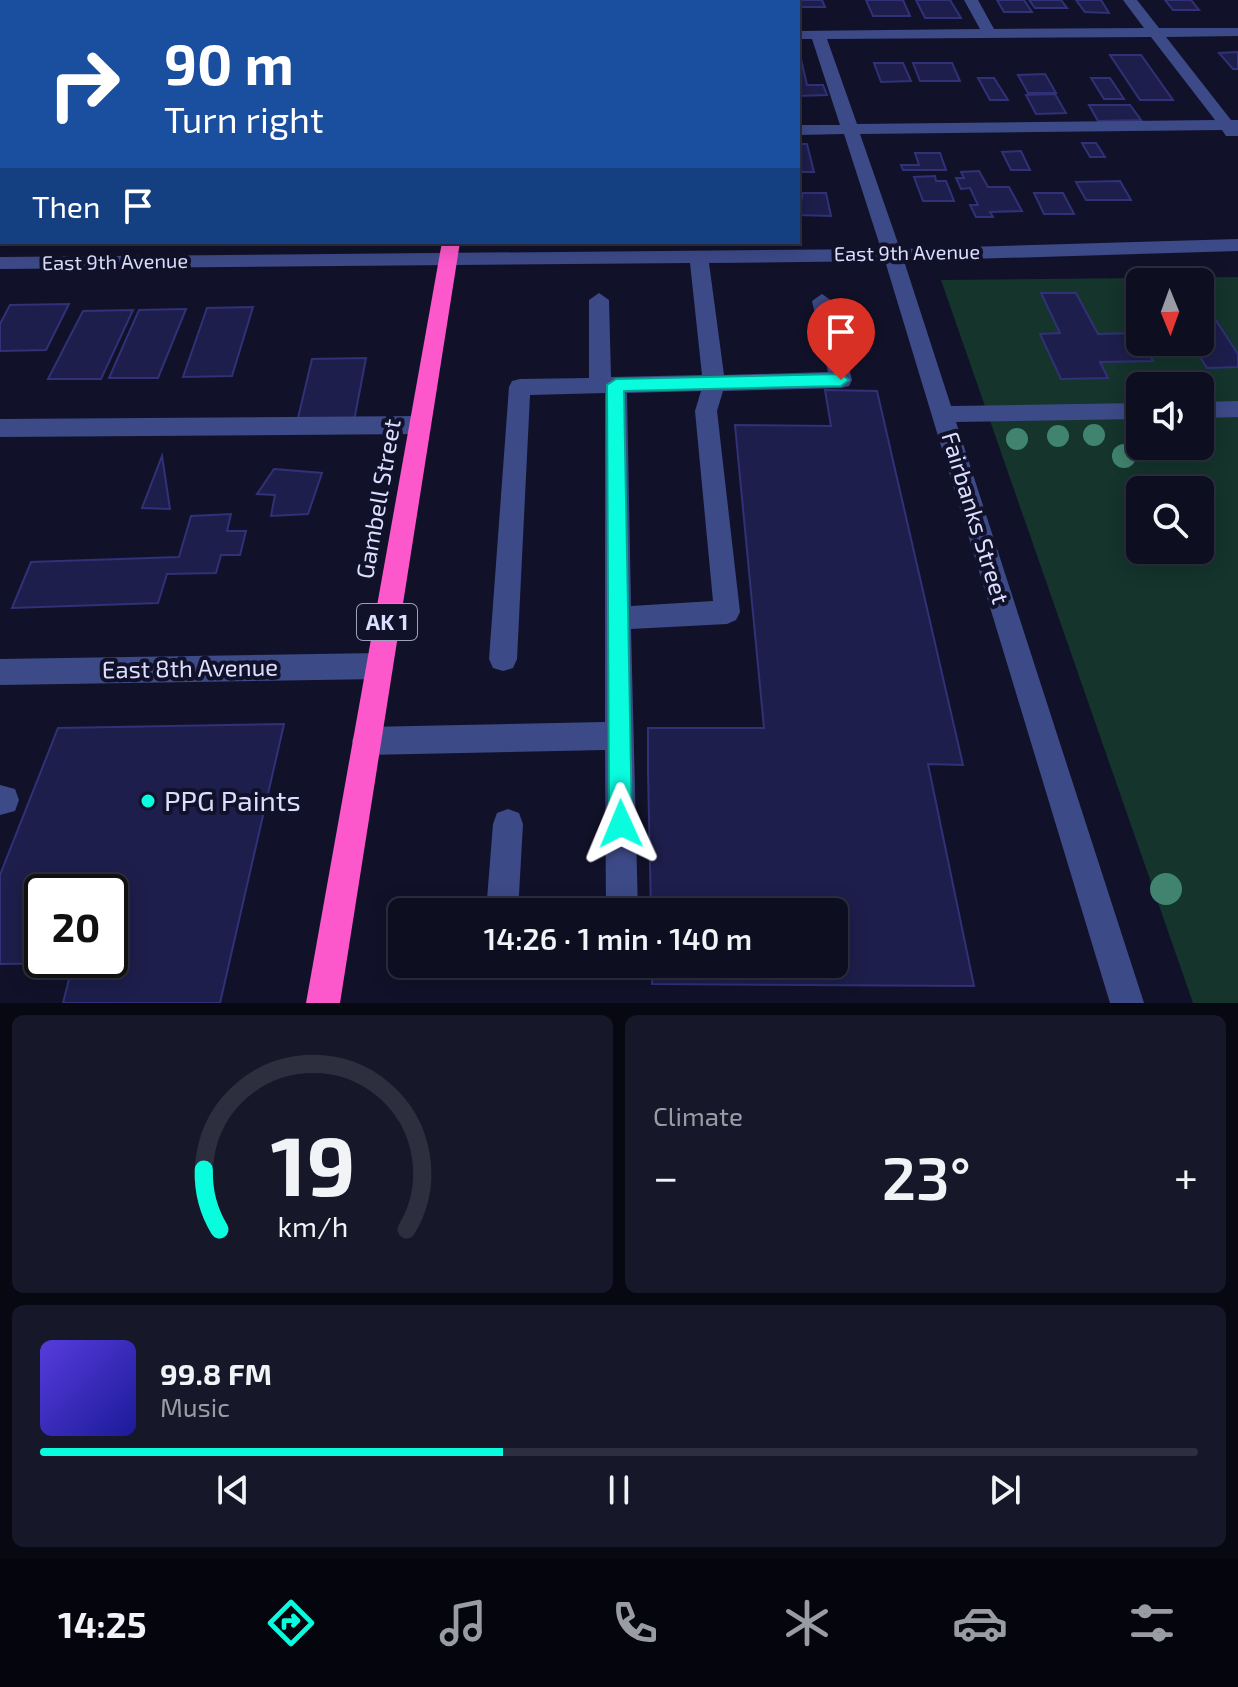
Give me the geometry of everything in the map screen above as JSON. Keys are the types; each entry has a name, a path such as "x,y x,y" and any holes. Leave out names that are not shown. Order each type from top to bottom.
{"highway":[{"name":"Gambell Street","path":"323,1003 450,250"}],"street":[{"path":"971,0 989,33"},
{"path":"1130,0 1232,125 1238,141"},
{"path":"808,35 1238,32"},
{"name":"Fairbanks Street","path":"808,35 850,130 893,255 1127,1003"},
{"path":"800,130 1232,125"},
{"path":"1,265 15,244"},
{"name":"East 9th Avenue","path":"1,265 450,250 699,256 893,255 1238,245"},
{"path":"618,618 727,612 706,411 714,383 699,256"},
{"path":"599,300 608,386 618,618 622,898"},
{"path":"503,659 520,387 841,380 822,301"},
{"path":"1214,410 1238,409"},
{"path":"942,414 1126,411"},
{"path":"0,428 420,425"},
{"name":"East 8th Avenue","path":"0,672 379,666"},
{"path":"366,741 620,736"},
{"path":"503,898 508,824"}],"green space":[{"path":"1214,277 1238,277 1238,1003 1193,1003 941,280 1126,278 1126,356 1214,356"}],"building":[{"path":"800,0 822,0 825,7 800,7"},
{"path":"866,0 903,0 910,16 873,16"},
{"path":"916,0 950,0 961,18 925,18"},
{"path":"997,0 1024,0 1032,12 1004,12"},
{"path":"1029,0 1061,0 1067,8 1035,8"},
{"path":"1076,0 1101,0 1109,13 1085,12"},
{"path":"1165,0 1191,0 1199,10 1173,10"},
{"path":"1238,52 1238,69 1233,69 1219,53"},
{"path":"1110,55 1141,55 1173,100 1140,100"},
{"path":"800,59 807,85 823,85 827,95 800,96"},
{"path":"874,63 903,63 911,81 881,82"},
{"path":"913,63 952,63 960,81 920,81"},
{"path":"1045,74 1056,93 1028,93 1018,75"},
{"path":"978,78 994,78 1008,100 990,100"},
{"path":"1091,78 1110,78 1124,99 1104,99"},
{"path":"1055,94 1066,113 1036,114 1026,95"},
{"path":"1089,105 1130,105 1141,120 1098,121"},
{"path":"1082,143 1096,143 1105,157 1090,157"},
{"path":"800,144 807,144 814,172 800,172"},
{"path":"1021,151 1030,170 1011,170 1002,152"},
{"path":"915,153 940,153 946,170 903,170 901,165 919,165"},
{"path":"979,171 988,187 1009,187 1022,211 990,212 993,217 976,217 970,205 978,205 970,188 961,189 956,178 964,178 961,172"},
{"path":"935,176 936,181 946,181 954,201 923,201 914,177"},
{"path":"1120,181 1131,200 1086,200 1076,182"},
{"path":"802,193 826,193 831,216 800,215"},
{"path":"1034,193 1063,193 1074,214 1044,214"},
{"path":"1041,293 1076,293 1098,334 1126,333 1126,356 1150,356 1153,361 1100,362 1108,378 1061,379 1040,334 1060,333"},
{"path":"69,304 46,350 0,351 0,324 10,305"},
{"path":"253,307 232,376 183,377 207,308"},
{"path":"186,309 158,378 109,378 139,310"},
{"path":"133,310 101,379 48,379 83,311"},
{"path":"1215,319 1238,354 1238,367 1207,368 1200,356 1214,356"},
{"path":"366,358 354,421 297,422 312,359"},
{"path":"825,390 877,391 963,765 928,764 974,986 652,984 652,978 848,978 848,898 651,898 648,728 764,728 735,425 831,426"},
{"path":"162,456 170,509 142,508"},
{"path":"274,469 322,473 308,514 271,516 275,495 257,494"},
{"path":"231,514 227,531 246,531 240,555 221,555 216,573 167,574 158,603 12,608 31,562 179,557 191,516"},
{"name":"PPG Paints","path":"284,724 220,1003 63,1003 69,978 128,978 128,874 24,874 24,964 0,964 0,875 58,728"}],"place":[{"name":"PPG Paints","path":"148,801"}],"route":[{"path":"621,824 616,385 841,380"}]}
